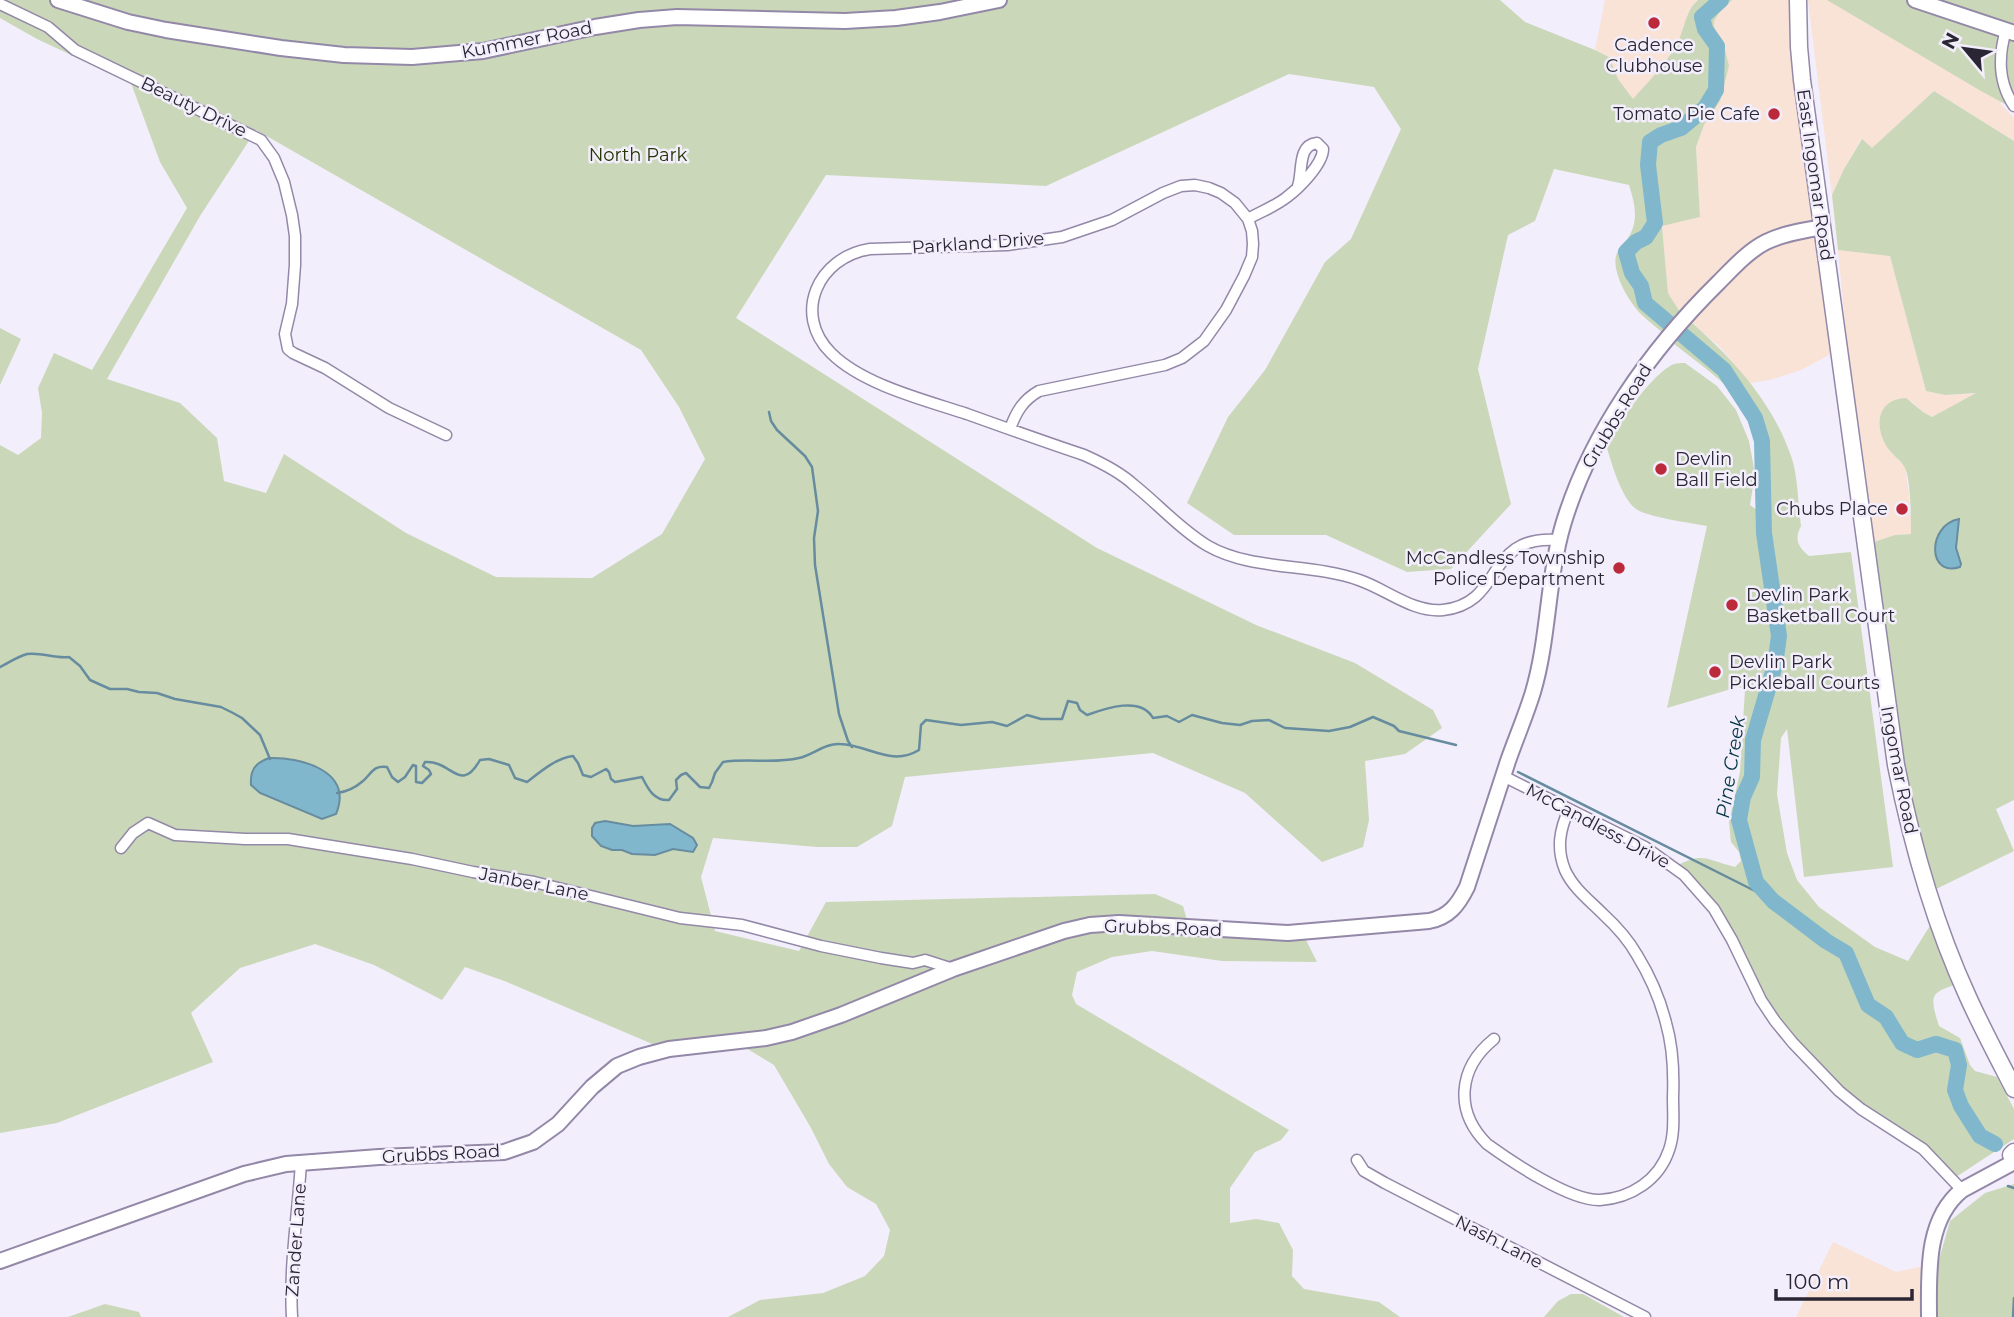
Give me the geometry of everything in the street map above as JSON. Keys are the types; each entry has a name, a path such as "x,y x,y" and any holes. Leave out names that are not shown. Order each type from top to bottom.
{"main road":[{"name":"East Ingomar Road","path":"1798,0 1801,69 1838,350"},
{"name":"Ingomar Road","path":"1838,350 1889,728 1904,809 1919,866 1956,969 2014,1089"}],"street":[{"name":"Kummer Road","path":"58,0 128,22 179,32 344,55 412,57 484,51 639,20 677,17 845,21 929,14 999,0"},
{"path":"1915,0 2010,32 2000,58 2001,77 2014,106"},
{"name":"Beauty Drive","path":"0,4 48,27 75,50 261,140 274,158 284,182 292,215 295,265 292,304 285,334 288,349 389,408 446,435"},
{"name":"Parkland Drive","path":"1248,219 1235,203 1221,192 1187,186 1163,193 1112,220 1062,237 1021,244 870,249 846,255 828,268 816,289 813,316 818,334 831,352 850,367 890,387 1084,455 1130,481 1198,539 1218,551 1242,558 1343,574 1423,608 1439,610 1460,606 1476,597 1507,555 1519,546 1539,540 1559,540"},
{"path":"1010,429 1023,403 1040,391 1165,365 1196,348 1220,321 1250,264 1254,244 1248,219 1287,197 1297,186"},
{"name":"Grubbs Road","path":"0,1261 244,1174 286,1164 504,1152 533,1142 558,1124 608,1073 639,1057 669,1049 776,1036 841,1015 953,969 1064,931 1090,925 1130,924 1288,933 1437,920 1451,911 1467,887 1535,683 1559,540 1574,493 1598,442 1628,392 1669,337 1712,288 1755,248 1776,237 1822,227"},
{"name":"McCandless Drive","path":"1503,776 1654,852 1695,885 1723,923 1761,1000 1784,1032 1839,1091 1861,1109 1923,1149 1962,1189"},
{"path":"1494,1039 1476,1058 1464,1090 1468,1117 1477,1134 1487,1144 1563,1190 1590,1199 1619,1197 1632,1193 1658,1171 1669,1151 1673,1123 1673,1066 1667,1024 1654,987 1631,944 1574,885 1565,869 1559,836 1569,809"},
{"name":"Janber Lane","path":"121,848 133,833 148,823 175,835 288,839 534,882 680,918 742,925 821,946 913,963 925,960 953,969"},
{"path":"1929,1317 1931,1253 1942,1215 1971,1177 2013,1158"},
{"name":"Nash Lane","path":"1357,1160 1364,1171 1385,1183 1645,1317"},
{"name":"Zander Lane","path":"292,1317 292,1260 301,1163"}],"shaded area":[{"path":"1605,0 1698,0 1687,15 1679,41 1662,68 1632,100 1618,79 1609,57 1595,50"},
{"path":"1732,0 1789,0 1803,157 1831,354 1801,370 1750,383 1722,349 1680,312 1668,293 1662,225 1700,217 1696,147 1704,125 1720,101 1714,21"},
{"path":"1808,0 1889,0 1992,73 2001,104 2014,118 2014,141 1934,91 1872,148 1861,139 1832,195"},
{"path":"1838,250 1890,255 1926,391 1945,395 1978,393 1932,417 1911,401 1888,449 1905,467 1912,534 1895,535 1874,542 1861,438 1853,404"},
{"path":"1833,1242 1896,1272 1938,1263 1936,1317 1796,1317"}],"green space":[{"name":"North Park","path":"0,0 1500,0 1525,22 1609,57 1618,79 1633,99 1672,52 1690,9 1698,0 1732,0 1714,21 1729,66 1720,101 1704,125 1696,147 1700,217 1662,226 1668,293 1680,312 1663,333 1637,309 1626,294 1618,275 1616,258 1635,219 1629,185 1554,169 1535,221 1508,235 1478,369 1511,504 1451,569 1407,572 1326,535 1234,535 1187,503 1228,417 1265,370 1325,262 1351,239 1401,129 1374,87 1289,74 1046,186 826,175 736,318 1097,548 1256,625 1355,663 1433,710 1442,728 1405,754 1365,761 1369,820 1363,847 1322,862 1245,793 1153,753 905,777 892,826 857,847 817,847 713,838 701,877 715,931 799,951 826,902 1155,894 1183,906 1189,927 1302,932 1317,962 1222,961 1152,951 1112,957 1077,972 1072,995 1076,1004 1289,1130 1281,1140 1255,1152 1230,1188 1230,1223 1256,1219 1279,1223 1293,1250 1292,1276 1304,1289 1379,1302 1400,1317 728,1317 760,1300 823,1293 865,1276 884,1256 890,1230 876,1204 847,1187 829,1164 774,1065 726,1036 657,1046 507,982 465,967 442,1000 374,965 315,944 240,968 191,1013 213,1062 57,1123 0,1133 0,445 18,455 41,438 42,413 38,388 54,353 92,370 187,208 160,162 131,83 37,39 0,18","holes":["256,130 641,350 679,407 705,459 662,534 592,578 496,577 406,533 284,454 266,493 224,481 217,438 180,403 107,379 200,216"]},
{"path":"1827,0 2014,0 2014,109 1981,91"},
{"path":"1934,91 2014,141 2014,800 1996,809 2014,851 1928,893 1891,739 1902,740 1874,542 1895,535 1911,534 1910,491 1905,468 1887,447 1880,431 1880,423 1884,408 1896,400 1906,398 1932,417 1976,393 1945,395 1926,391 1890,256 1838,250 1832,195 1862,139 1872,148"},
{"path":"1691,322 1750,382 1783,436 1795,472 1801,526 1798,542 1802,549 1809,556 1851,552 1893,867 1804,877 1787,729 1781,738 1777,794 1787,853 1797,880 1819,907 1875,947 1908,961 1931,924 1962,983 1943,989 1935,996 1933,1001 1939,1026 1960,1038 1975,1071 1997,1077 2014,1109 2014,1139 1953,1179 1932,1156 1861,1109 1775,1021 1723,923 1674,867 1699,858 1735,867 1741,861 1739,852 1731,842 1729,822 1740,772 1745,689 1738,687 1667,708 1707,526 1659,517 1636,509 1622,490 1607,448 1626,415 1652,382 1672,365 1685,363 1717,386 1736,410 1749,441 1755,474 1750,505 1757,510 1763,467 1760,441 1754,423 1745,407 1719,379 1673,343"},
{"path":"0,328 21,339 0,385"},
{"path":"2014,1184 2014,1317 1936,1317 1938,1263 1950,1221 1985,1193"},
{"path":"1571,1294 1583,1294 1624,1317 1544,1317 1558,1301"},
{"path":"105,1304 139,1312 141,1317 68,1317"}],"water":[{"path":"1959,519 1956,548 1961,564 1960,567 1949,568 1941,565 1935,549 1941,531 1949,523"},
{"path":"269,758 309,764 331,777 338,787 340,799 336,814 322,819 260,793 251,785 251,775 260,762"},
{"path":"605,821 633,826 670,824 693,838 697,845 693,852 673,849 655,855 612,850 601,846 592,836 595,823"}],"waterway":[{"name":"Pine Creek","path":"1721,0 1702,17 1705,29 1717,46 1716,90 1705,108 1681,128 1650,142 1648,165 1655,223 1646,237 1626,252 1632,273 1641,286 1645,303 1724,370 1755,418 1762,441 1764,533 1779,636 1775,665 1753,740 1752,777 1743,797 1739,820 1756,882 1773,901 1846,953 1868,1005 1886,1017 1902,1043 1917,1050 1936,1044 1955,1050 1959,1065 1955,1090 1961,1106 1980,1136 1995,1144"},
{"path":"769,412 777,430 805,456 812,467 818,511 814,538 815,565 839,714 852,747"},
{"path":"0,667 27,654 69,657 90,680 110,689 157,693 221,707 242,718 260,735 270,759"},
{"path":"337,793 357,785 379,767 387,767 398,782 413,765 416,766 416,782 422,783 431,774 423,766 425,762 467,775 480,760 489,759 509,765 515,778 527,782 554,762 573,756 583,775 591,777 606,769 615,782 642,777 655,796 669,800 677,789 676,780 681,775 686,773 700,787 709,788 723,762 790,760 835,744 851,745 889,756 909,755 919,750 921,725 926,720 961,725 992,722 1007,726 1027,715 1041,719 1062,719 1068,701 1077,703 1080,710 1087,715 1113,707 1132,706 1140,707 1153,718 1167,716 1179,722 1192,715 1222,723 1240,725 1269,720 1285,728 1329,731 1350,727 1373,717 1399,731 1456,745"},
{"path":"1518,772 1769,898"},
{"name":"Pine Creek","path":"2008,1186 2014,1188"},
{"path":"2013,1317 2014,1298"}],"place":[{"name":"Cadence Clubhouse","path":"1654,23"},
{"name":"Tomato Pie Cafe","path":"1774,114"},
{"name":"Devlin Ball Field","path":"1661,469"},
{"name":"Chubs Place","path":"1902,509"},
{"name":"McCandless Township Police Department","path":"1619,568"},
{"name":"Devlin Park Basketball Court","path":"1732,605"},
{"name":"Devlin Park Pickleball Courts","path":"1715,672"}]}
